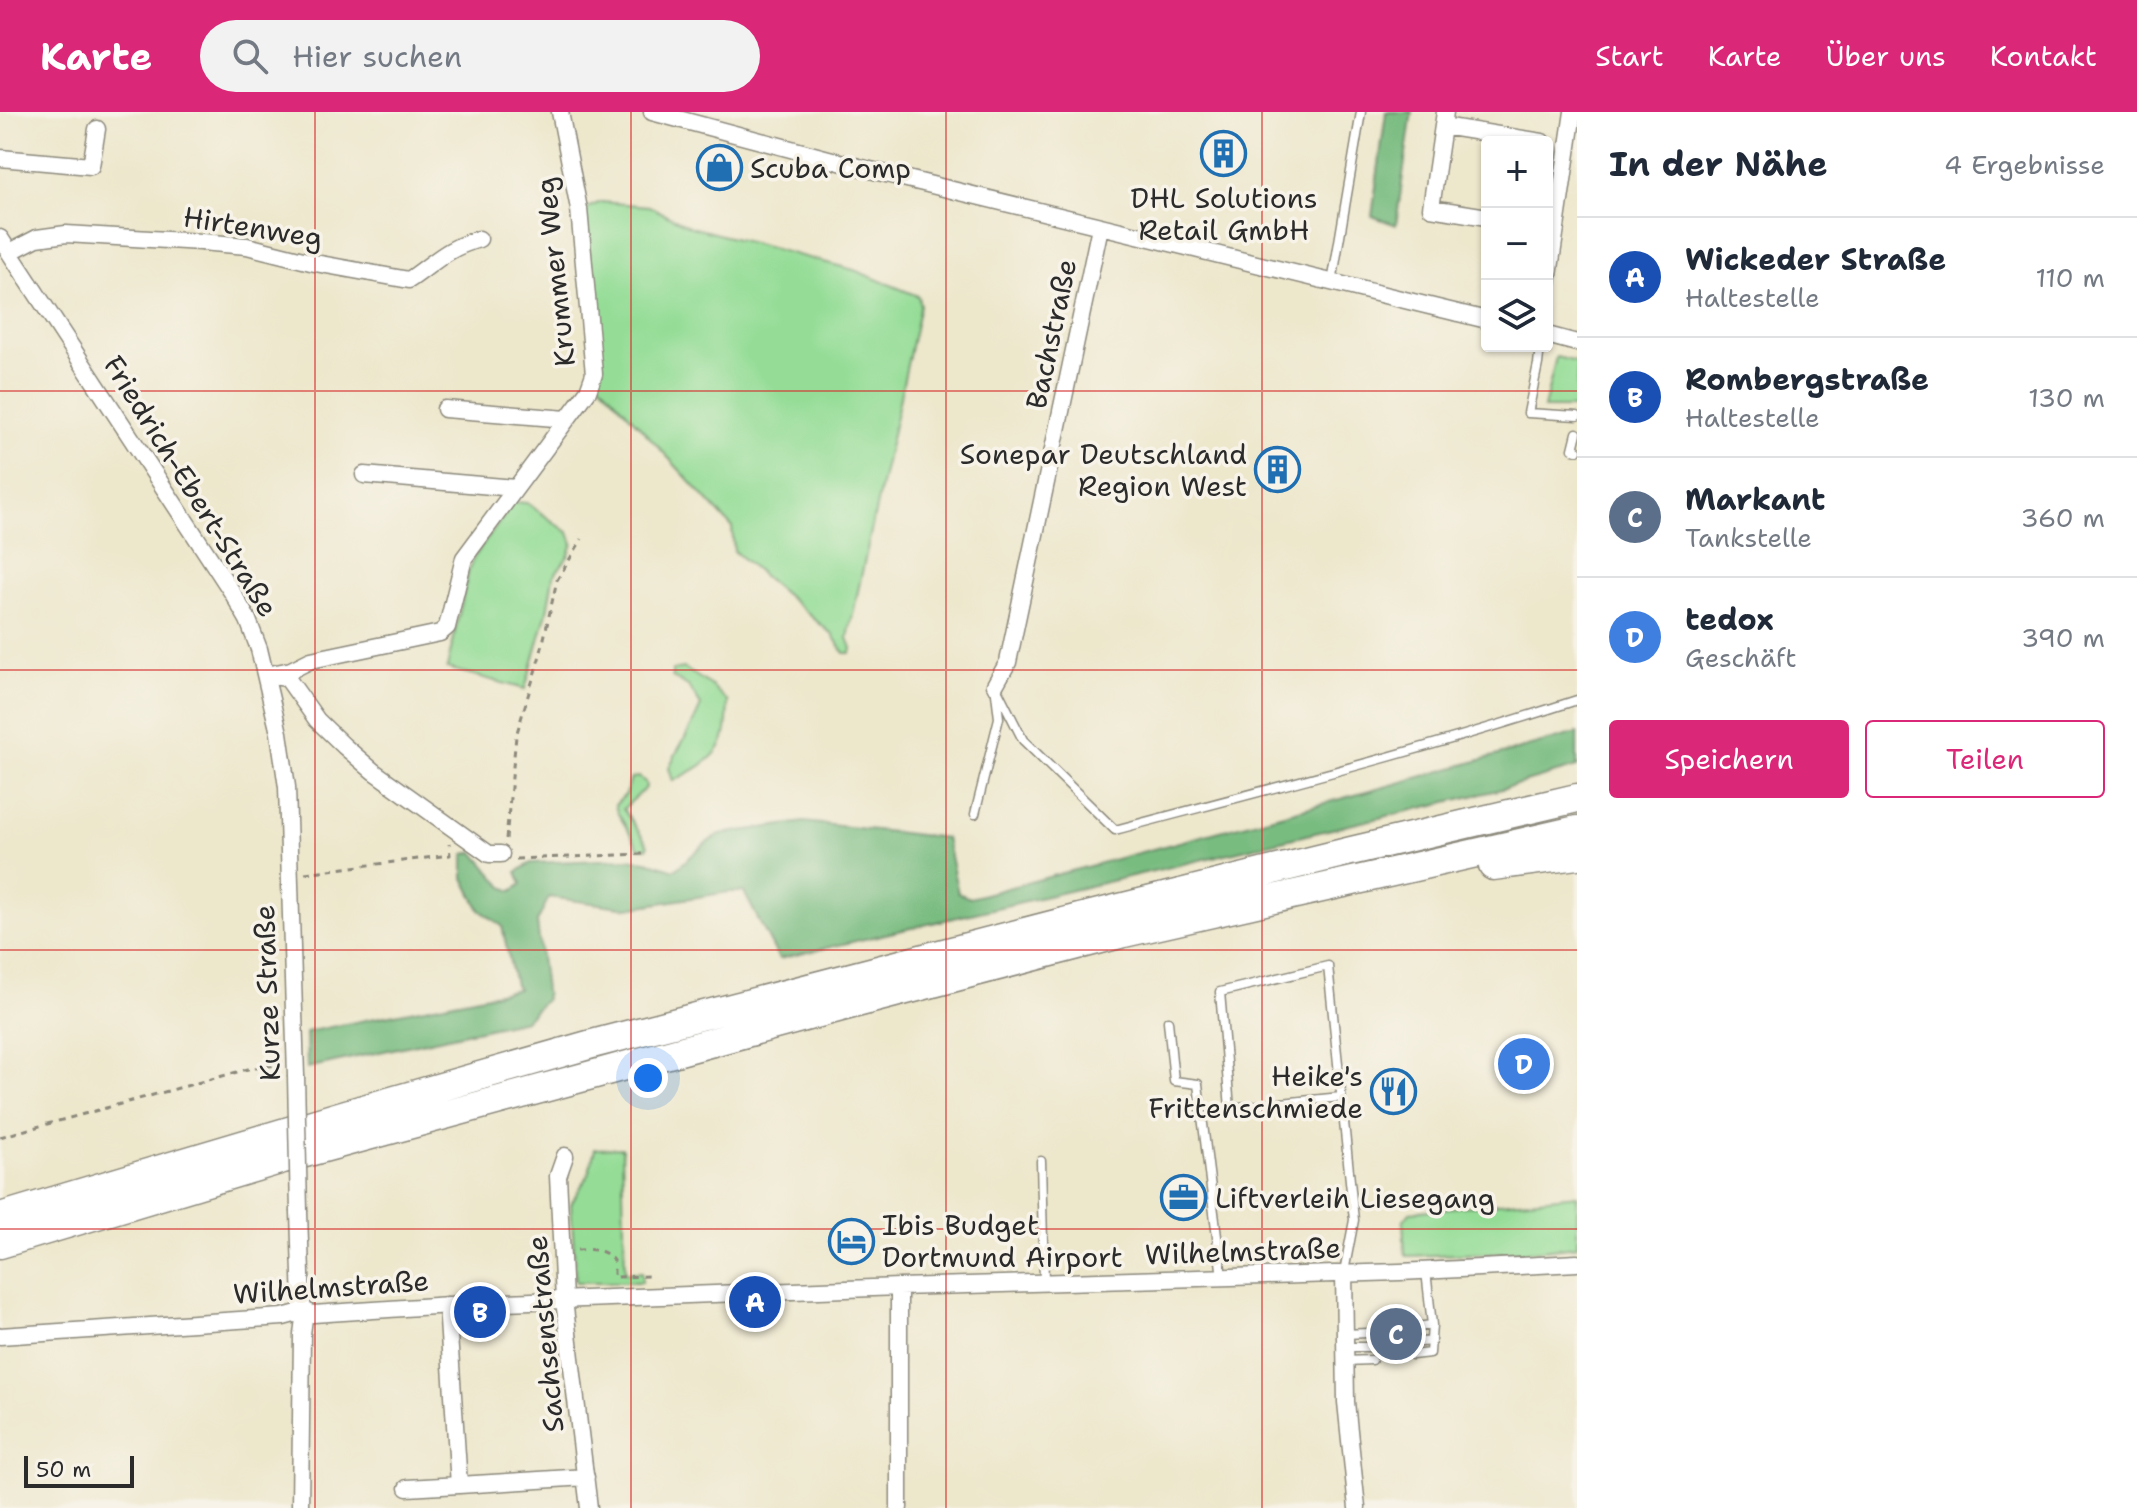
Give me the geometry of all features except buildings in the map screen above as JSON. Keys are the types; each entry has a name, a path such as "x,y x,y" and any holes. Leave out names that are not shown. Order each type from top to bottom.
{"highway":[{"path":"0,1217 622,1036 1079,918 1574,798"},
{"path":"0,1244 298,1155 830,1010 1124,933 1577,830"},
{"path":"1373,877 1577,855"}],"street":[{"name":"Krummer Weg","path":"266,675 291,670 311,660 440,633 447,627 464,558 588,391 594,374 579,209 560,112"},
{"path":"652,112 692,117 866,169 1481,319"},
{"path":"1553,217 1573,112"},
{"path":"1481,216 1431,208 1444,119 1519,136"},
{"path":"0,158 91,166 97,129"},
{"path":"1553,143 1568,146"},
{"name":"Bachstraße","path":"995,685 1008,662 1100,227"},
{"name":"Hirtenweg","path":"5,245 66,234 201,242 247,246 315,263 409,280 435,259 459,245 479,239"},
{"name":"Friedrich-Ebert-Straße","path":"5,245 232,592 255,634 266,675"},
{"path":"1553,337 1577,343"},
{"path":"445,409 567,419"},
{"path":"364,475 515,488"},
{"path":"266,675 287,678 317,720 373,771 489,854 501,854"},
{"name":"Kurze Straße","path":"266,675 287,787 302,1305 305,1311 302,1334 300,1508"},
{"name":"Sachsenstraße","path":"565,1156 558,1176 564,1300 589,1508"},
{"name":"Wilhelmstraße","path":"0,1336 283,1317 305,1311 313,1314 564,1300 1426,1271 1577,1263"},
{"path":"1344,1273 1346,1402 1357,1508"},
{"path":"899,1287 899,1508"},
{"path":"447,1305 459,1485"},
{"path":"407,1488 586,1477"}],"lane":[{"path":"1332,283 1361,112"},
{"path":"1539,352 1528,413 1577,416"},
{"path":"1577,433 1573,449 1577,450"},
{"path":"995,685 1023,740 1115,830 1355,766 1577,700"},
{"path":"975,814 999,718 995,685"},
{"path":"1341,1097 1230,1108 1220,992 1328,966 1354,1220 1344,1273"},
{"path":"1168,1021 1174,1081 1198,1084 1222,1277"},
{"path":"1041,1161 1044,1283"},
{"path":"1412,1355 1430,1353 1432,1325 1426,1271"},
{"path":"1408,1328 1432,1325"},
{"path":"1345,1347 1368,1333"},
{"path":"1411,1343 1431,1341"},
{"path":"1345,1347 1370,1347"},
{"path":"1345,1347 1372,1360"}],"path":[{"path":"582,539 557,580 541,652 516,736 507,836 501,854 517,859 644,854"},
{"path":"290,875 450,855 449,843 441,836 440,819"},
{"path":"0,1137 248,1069 296,1069"},
{"path":"561,1251 595,1249 604,1252 614,1262 614,1277 649,1276"}],"green space":[{"path":"1386,112 1412,112 1396,225 1372,216"},
{"path":"601,202 649,206 691,227 854,270 918,296 920,305 848,638 851,653 844,653 832,634 734,551 732,527 598,381 585,209"},
{"path":"1556,357 1577,362 1577,408 1544,408"},
{"path":"514,502 527,503 569,533 573,543 569,555 553,577 547,612 525,689 447,668 473,559"},
{"path":"684,668 712,686 728,702 727,725 723,742 711,758 673,781 669,768 701,705 688,686 672,677 672,670"},
{"path":"1577,733 1577,767 1498,790 779,959 744,892 628,908 549,897 537,922 546,999 525,1020 307,1068 306,1032 518,989 502,926 480,910 464,878 464,854 474,852 503,887 512,891 522,884 517,872 531,863 627,859 647,861 675,870 721,834 804,822 946,838 958,893 970,898"},
{"path":"639,777 646,788 623,809 648,845 647,848 639,848 615,805 626,794 631,778"},
{"path":"622,1148 625,1273 642,1272 642,1282 576,1282 571,1204 588,1175 595,1149"},
{"path":"1577,1195 1577,1246 1525,1252 1405,1254 1403,1221 1410,1212"}],"place":[{"name":"DHL Solutions Retail GmbH","path":"1224,154"},
{"name":"Scuba Comp","path":"719,168"},
{"name":"Sonepar Deutschland Region West","path":"1278,470"},
{"name":"tedox","path":"1524,1064"},
{"name":"Heike's Frittenschmiede","path":"1394,1092"},
{"name":"Liftverleih Liesegang","path":"1184,1198"},
{"name":"Ibis Budget Dortmund Airport","path":"851,1241"},
{"name":"Wickeder Straße","path":"755,1302"},
{"name":"Rombergstraße","path":"480,1312"},
{"name":"Markant","path":"1396,1334"}]}
